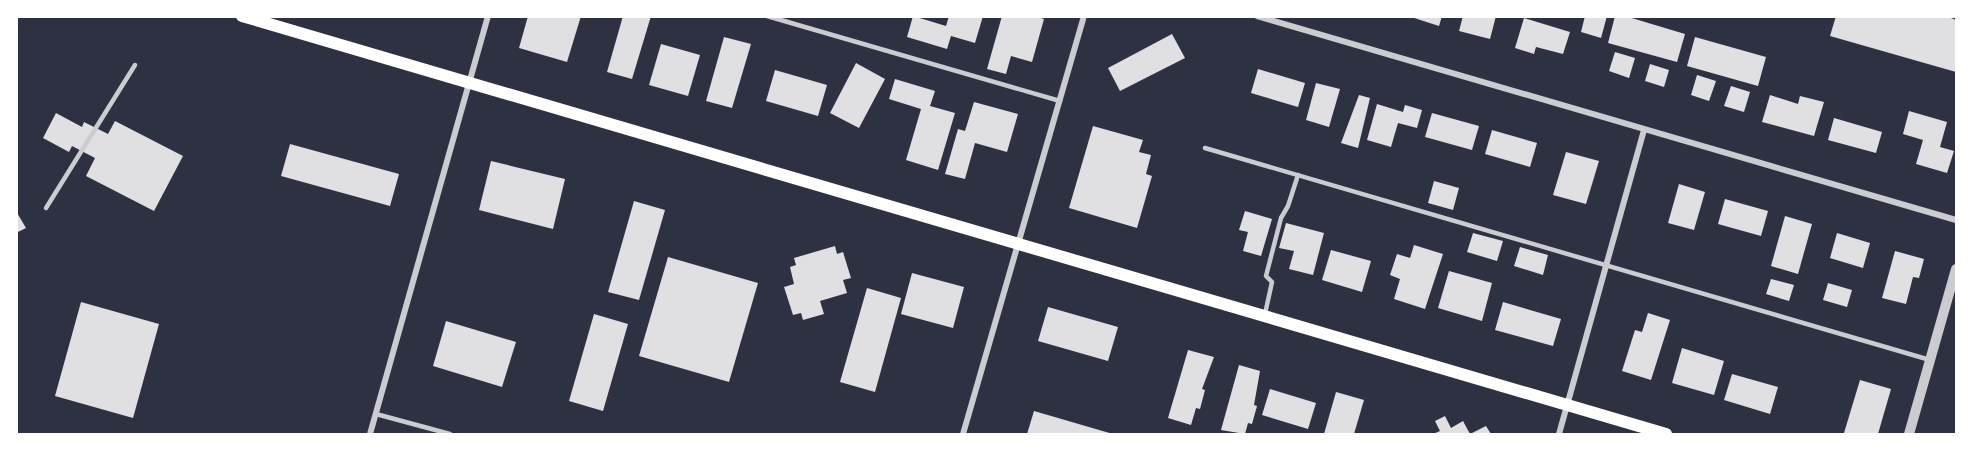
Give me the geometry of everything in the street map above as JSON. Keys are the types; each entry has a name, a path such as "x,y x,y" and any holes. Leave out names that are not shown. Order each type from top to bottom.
{"main road":[{"path":"242,16 1265,315 1666,435"}],"street":[{"path":"370,435 488,16"},
{"path":"963,435 1016,244 1084,16"},
{"path":"1257,16 1956,220"},
{"path":"1559,435 1644,130"},
{"path":"1909,435 1956,269"}],"lane":[{"path":"766,16 1060,101"},
{"path":"46,208 135,65"},
{"path":"1205,148 1930,360"},
{"path":"1265,315 1272,282 1266,276 1281,218 1288,206 1298,175"},
{"path":"376,414 450,435"}],"building":[{"path":"528,16 581,16 567,62 519,48"},
{"path":"623,16 651,16 632,79 607,72"},
{"path":"913,16 946,26 949,16 983,16 975,43 951,36 947,49 907,37"},
{"path":"1002,16 1034,16 1044,19 1032,62 1011,56 1006,74 987,69"},
{"path":"1408,16 1442,16 1439,26"},
{"path":"1463,16 1496,16 1490,39 1459,31"},
{"path":"1585,16 1607,16 1601,38 1581,32"},
{"path":"1615,16 1625,16 1685,34 1677,62 1608,43"},
{"path":"1836,16 1946,16 1956,20 1956,72 1830,36"},
{"path":"1524,18 1570,32 1563,54 1536,47 1534,54 1515,48"},
{"path":"1172,34 1185,58 1120,91 1108,68"},
{"path":"724,37 751,44 732,108 706,101"},
{"path":"1695,37 1766,57 1758,86 1687,66"},
{"path":"661,44 700,55 688,96 649,85"},
{"path":"1615,52 1635,58 1629,78 1609,71"},
{"path":"856,63 885,79 859,128 830,113"},
{"path":"1650,64 1669,70 1664,87 1645,81"},
{"path":"1258,69 1305,83 1298,107 1251,93"},
{"path":"775,70 827,85 818,116 766,101"},
{"path":"1697,75 1716,81 1709,101 1691,95"},
{"path":"895,79 935,91 930,106 955,113 938,170 906,160 921,109 889,99"},
{"path":"1316,83 1340,89 1329,127 1306,120"},
{"path":"1731,86 1750,92 1744,112 1724,106"},
{"path":"1359,95 1370,98 1358,148 1341,143"},
{"path":"1770,95 1798,104 1800,96 1824,102 1814,136 1762,122"},
{"path":"974,102 1018,114 1007,152 975,143 965,179 945,174 958,129 965,131"},
{"path":"1377,104 1403,112 1405,105 1422,110 1417,128 1398,123 1391,147 1367,140"},
{"path":"1909,111 1947,122 1940,147 1954,151 1947,173 1916,164 1923,140 1903,134"},
{"path":"56,113 82,127 84,122 108,134 115,121 183,156 154,211 86,176 95,158 72,146 69,152 43,138"},
{"path":"1432,113 1479,126 1472,150 1425,137"},
{"path":"1834,118 1882,132 1876,153 1828,140"},
{"path":"1093,126 1143,140 1139,152 1151,155 1146,174 1152,176 1137,228 1069,208"},
{"path":"1492,130 1537,143 1530,167 1485,154"},
{"path":"290,144 399,174 390,206 281,176"},
{"path":"1566,152 1599,161 1586,204 1553,195"},
{"path":"491,161 565,179 553,229 479,210"},
{"path":"1434,181 1459,188 1453,210 1428,203"},
{"path":"1679,184 1705,192 1694,230 1668,223"},
{"path":"1725,199 1768,211 1761,236 1718,224"},
{"path":"634,201 665,210 639,300 608,292"},
{"path":"16,211 26,228 16,233"},
{"path":"1245,211 1272,219 1261,256 1243,251 1248,232 1239,230"},
{"path":"1785,216 1812,224 1798,274 1771,266"},
{"path":"1286,223 1324,233 1313,275 1289,269 1294,251 1279,248"},
{"path":"1473,233 1503,241 1497,261 1467,252"},
{"path":"1837,233 1870,243 1863,268 1830,258"},
{"path":"1414,245 1443,254 1425,309 1394,299 1400,279 1390,275 1397,254 1410,258"},
{"path":"835,246 837,254 843,252 851,278 843,280 847,293 820,301 824,314 803,320 801,313 793,315 784,287 794,284 790,267 796,265 794,258"},
{"path":"1520,247 1548,255 1543,275 1514,266"},
{"path":"1331,250 1371,261 1362,292 1322,280"},
{"path":"1895,251 1924,259 1919,278 1913,277 1906,304 1882,298"},
{"path":"668,257 758,283 729,382 639,356"},
{"path":"1449,271 1492,283 1482,321 1438,308"},
{"path":"912,273 964,287 953,328 901,314"},
{"path":"1771,279 1794,285 1789,301 1766,294"},
{"path":"1828,283 1852,290 1847,307 1823,300"},
{"path":"867,288 901,298 875,392 840,382"},
{"path":"81,302 159,324 133,418 55,396"},
{"path":"1503,302 1561,319 1553,346 1495,330"},
{"path":"1048,307 1118,327 1108,361 1038,341"},
{"path":"1648,313 1670,320 1651,380 1622,371 1635,330 1642,332"},
{"path":"594,314 628,324 603,411 569,401"},
{"path":"446,321 516,342 502,387 433,366"},
{"path":"1682,348 1724,361 1714,395 1672,383"},
{"path":"1188,350 1214,357 1202,389 1205,390 1200,409 1196,408 1191,425 1168,418"},
{"path":"1239,365 1260,371 1254,405 1257,406 1252,424 1248,423 1245,434 1221,430"},
{"path":"1732,374 1778,387 1770,414 1724,400"},
{"path":"1860,380 1891,389 1878,434 1844,433"},
{"path":"1270,389 1316,403 1308,429 1262,415"},
{"path":"1336,392 1364,400 1354,434 1324,434"},
{"path":"1034,411 1113,434 1027,434"},
{"path":"1445,416 1451,428 1463,421 1470,434 1433,434 1440,431 1435,421"},
{"path":"1486,426 1491,434 1470,434"}]}
